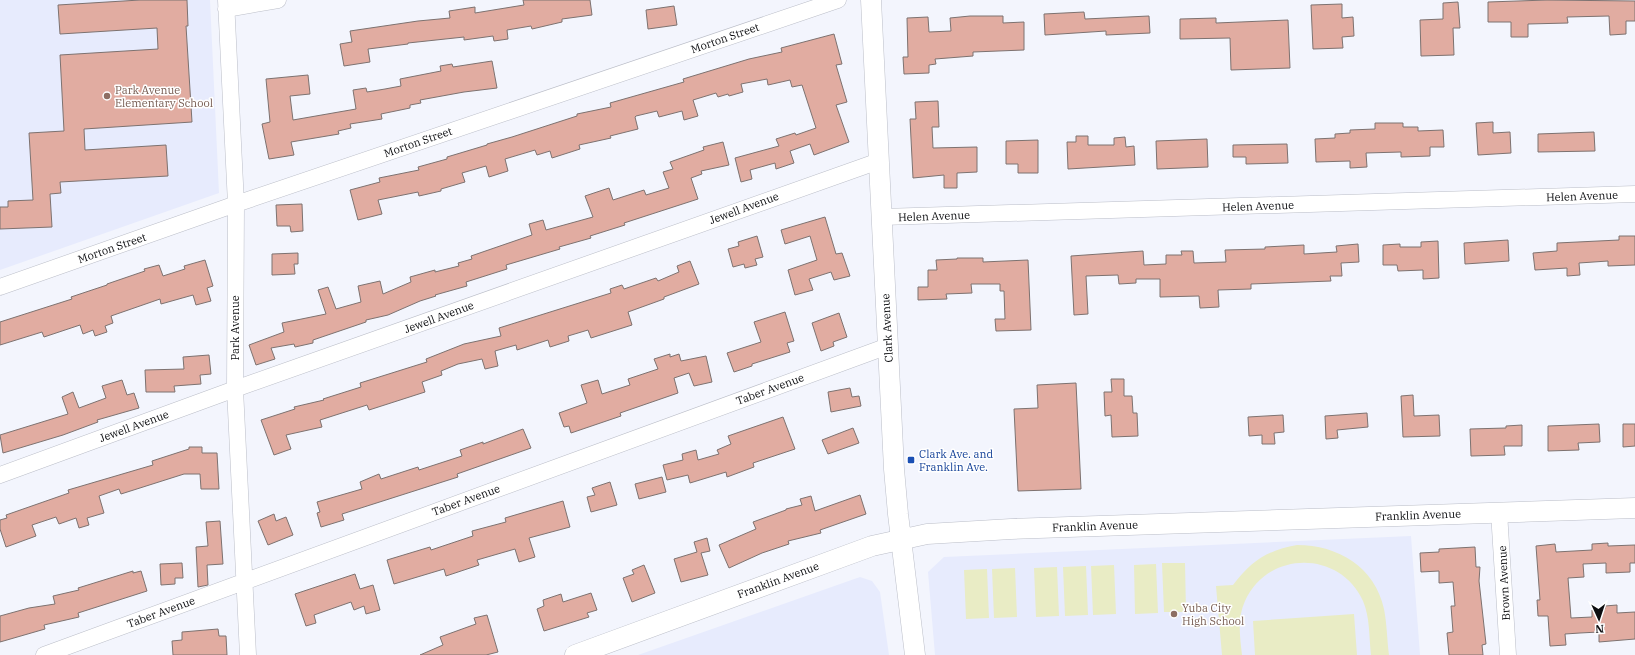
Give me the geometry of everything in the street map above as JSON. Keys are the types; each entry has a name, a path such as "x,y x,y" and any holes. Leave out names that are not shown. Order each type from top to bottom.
{"street":[{"path":"226,5 278,0"},
{"name":"Morton Street","path":"0,287 236,204 838,0"},
{"name":"Clark Avenue","path":"871,0 894,469 915,655"},
{"name":"Park Avenue","path":"226,5 236,204 235,389 248,655"},
{"name":"Jewell Avenue","path":"0,475 235,389 879,161"},
{"name":"Helen Avenue","path":"882,217 1635,194"},
{"name":"Taber Avenue","path":"44,655 888,346"},
{"name":"Franklin Avenue","path":"575,655 872,546 927,534 959,531 1635,508"},
{"name":"Brown Avenue","path":"1499,512 1508,655"}],"shaded area":[{"name":"Park Avenue Elementary School","path":"0,0 210,0 219,193 0,270"},
{"name":"Yuba City High School","path":"1411,536 1420,655 935,655 928,572 944,557"},
{"path":"860,577 872,581 880,592 889,655 638,655"}],"green space":[{"path":"1297,545 1327,549 1352,561 1363,570 1372,581 1379,594 1384,609 1389,655 1371,655 1368,620 1365,607 1363,601 1352,584 1338,572 1322,565 1304,563 1286,565 1270,572 1256,584 1242,607 1240,641 1242,655 1222,655 1216,586 1233,585 1247,569 1261,558 1277,550"},
{"path":"1162,563 1185,563 1186,612 1164,612"},
{"path":"1156,564 1158,613 1135,614 1134,565"},
{"path":"1114,565 1116,614 1093,615 1091,566"},
{"path":"1086,566 1088,615 1065,616 1063,567"},
{"path":"1057,567 1059,616 1036,617 1034,568"},
{"path":"1015,568 1017,617 994,618 992,569"},
{"path":"987,569 989,618 966,619 964,570"},
{"path":"1354,614 1357,655 1255,655 1253,621"}],"building":[{"path":"140,0 187,0 188,26 186,26 192,122 84,129 85,150 166,145 168,176 60,182 61,193 50,194 52,227 0,229 0,207 8,207 8,201 33,200 29,133 64,131 60,55 158,49 157,28 60,34 58,5"},
{"path":"523,0 590,0 592,15 562,19 562,22 532,29 531,26 507,30 508,39 494,41 493,36 464,40 464,37 368,49 370,62 344,66 340,44 352,42 350,31 450,18 449,11 475,7 475,13 524,5"},
{"path":"1547,0 1635,1 1635,21 1626,21 1626,34 1610,35 1609,16 1567,17 1568,23 1528,24 1528,37 1511,37 1511,22 1488,22 1488,2"},
{"path":"1458,2 1460,28 1453,28 1454,55 1421,56 1420,20 1443,19 1443,3"},
{"path":"1342,4 1342,18 1353,17 1354,36 1342,37 1343,48 1313,49 1311,5"},
{"path":"674,6 677,25 648,29 646,10"},
{"path":"1084,12 1085,19 1149,16 1150,33 1106,35 1106,31 1045,35 1044,14"},
{"path":"970,16 1003,16 1003,23 1024,22 1024,50 973,52 973,56 935,59 936,64 929,65 929,73 904,74 903,57 908,57 907,18 928,17 929,32 951,31 950,18"},
{"path":"1216,18 1216,23 1288,20 1290,68 1231,70 1230,38 1180,39 1180,19"},
{"path":"834,34 842,64 836,65 847,102 836,105 849,142 814,155 810,144 790,151 794,163 776,169 775,163 750,170 752,179 741,182 735,158 779,146 776,139 795,133 796,135 816,128 802,85 792,87 790,80 768,85 767,79 741,84 743,92 729,96 728,94 718,97 716,93 693,100 698,116 684,120 682,111 659,117 657,111 636,116 638,129 610,136 611,138 579,145 580,149 552,158 550,151 537,155 535,150 505,159 508,171 489,177 486,166 462,173 465,182 441,189 441,191 419,196 418,192 378,200 382,214 358,220 350,190 380,182 379,178 419,170 418,167 447,159 447,157 577,116 577,114 611,107 610,103 684,82 683,79 749,59 782,52 781,48"},
{"path":"492,61 497,88 420,100 421,103 410,105 410,108 381,114 382,119 350,124 351,128 338,131 339,134 291,142 294,155 269,159 262,124 270,122 266,79 308,75 310,94 290,96 293,120 356,109 353,90 366,88 367,92 401,86 400,79 441,71 440,66 452,64 453,67"},
{"path":"938,101 939,127 932,127 933,148 977,147 977,172 957,173 957,188 944,188 944,175 913,178 910,119 916,119 915,102"},
{"path":"1493,122 1493,133 1510,132 1511,153 1478,155 1476,123"},
{"path":"1375,123 1403,123 1403,127 1418,127 1418,131 1443,130 1444,147 1430,147 1430,156 1401,157 1401,152 1366,153 1367,167 1350,168 1350,161 1316,162 1315,139 1335,138 1335,134 1350,133 1350,130 1375,129"},
{"path":"1594,132 1595,151 1538,152 1538,134"},
{"path":"1076,136 1088,136 1088,145 1114,145 1114,138 1125,137 1126,147 1134,146 1135,165 1068,169 1067,142 1076,142"},
{"path":"1207,139 1208,167 1157,169 1156,141"},
{"path":"1038,140 1038,173 1018,173 1018,164 1006,164 1006,141"},
{"path":"723,142 729,165 701,171 702,174 691,178 698,199 624,223 625,225 590,236 591,238 559,247 560,249 506,265 507,269 466,282 467,286 435,295 436,296 420,301 388,315 366,320 366,322 313,340 313,343 295,347 294,344 271,348 275,359 256,365 249,345 284,332 282,323 326,314 318,290 328,287 336,309 361,302 358,286 380,281 383,294 411,282 410,277 435,270 435,272 459,266 458,263 472,259 471,256 532,235 529,224 543,220 546,230 593,217 585,196 609,188 613,200 644,190 646,195 669,188 663,172 673,169 670,162 704,150 703,147"},
{"path":"1287,144 1288,163 1246,164 1246,157 1233,157 1233,145"},
{"path":"302,204 303,231 291,232 290,226 277,226 276,205"},
{"path":"825,217 836,254 842,253 850,276 834,280 831,272 809,279 813,290 795,295 788,270 817,260 810,236 785,244 781,230"},
{"path":"757,236 763,257 755,259 757,265 745,268 744,264 733,267 728,249 739,246 738,242"},
{"path":"1619,236 1635,236 1635,265 1608,266 1608,261 1579,263 1580,275 1567,276 1567,268 1535,270 1533,253 1557,251 1557,243 1619,240"},
{"path":"1508,240 1509,261 1465,264 1464,243"},
{"path":"1438,241 1439,278 1423,279 1423,270 1398,271 1397,265 1383,265 1383,245 1400,244 1400,247 1421,247 1421,242"},
{"path":"1358,244 1359,262 1341,263 1342,276 1330,276 1331,281 1251,284 1251,289 1218,290 1219,307 1200,308 1199,296 1160,297 1160,279 1136,279 1136,283 1119,284 1118,275 1086,276 1088,314 1074,315 1071,256 1143,251 1144,265 1166,264 1166,255 1182,255 1181,251 1193,251 1194,263 1226,262 1225,250 1265,249 1265,247 1304,245 1304,254 1337,252 1336,246"},
{"path":"298,253 298,264 294,264 295,274 272,275 272,254"},
{"path":"983,258 983,262 1028,260 1031,330 996,331 995,319 1005,319 1004,291 1000,291 1000,284 971,284 972,293 946,294 947,299 918,300 918,287 928,287 928,270 937,270 936,260"},
{"path":"205,260 213,286 207,288 211,301 196,305 193,295 161,304 160,299 111,316 113,323 105,326 107,332 95,336 93,330 83,334 80,325 44,337 42,332 0,345 0,322 72,299 71,297 145,271 144,269 159,265 163,276 185,269 184,266"},
{"path":"690,261 699,284 628,312 632,325 591,338 588,330 568,336 569,341 550,347 548,340 517,350 516,345 495,351 498,366 485,369 482,359 458,364 441,371 442,375 422,382 425,392 369,410 367,405 320,420 322,427 286,435 291,449 274,455 261,420 295,409 294,407 324,400 323,399 361,387 360,383 427,362 426,359 464,344 501,336 499,328 611,293 610,289 622,285 624,289 656,278 658,281 679,272 677,266"},
{"path":"785,312 794,341 787,343 790,352 752,364 752,366 734,372 727,353 761,342 754,322"},
{"path":"839,313 847,337 833,342 834,346 821,351 812,323"},
{"path":"670,354 670,357 679,354 681,361 706,356 712,382 694,386 689,373 674,378 678,393 620,413 621,416 571,433 569,426 564,427 559,413 587,403 581,385 598,380 602,394 630,385 628,379 658,369 654,359"},
{"path":"209,355 211,374 200,375 201,384 174,386 175,392 146,392 145,370 184,369 183,357"},
{"path":"1111,379 1124,379 1124,396 1132,396 1133,413 1137,413 1138,436 1112,437 1111,415 1105,416 1104,392 1112,392"},
{"path":"122,380 127,395 134,393 139,408 97,420 98,422 63,435 3,453 0,435 68,414 62,397 73,392 79,408 106,398 102,386"},
{"path":"1076,383 1081,489 1018,491 1014,409 1038,408 1037,385"},
{"path":"850,388 852,397 859,396 861,406 831,412 828,392"},
{"path":"1413,395 1414,416 1439,415 1440,436 1403,437 1401,396"},
{"path":"1367,413 1368,427 1337,430 1338,438 1326,439 1325,416"},
{"path":"1283,415 1284,432 1274,433 1275,444 1262,444 1262,435 1249,436 1248,417"},
{"path":"783,417 795,449 753,463 754,467 727,477 726,472 690,483 688,475 667,480 663,465 683,460 682,454 696,450 698,460 719,454 717,450 731,444 728,436"},
{"path":"1599,424 1600,442 1578,443 1579,450 1548,451 1548,426"},
{"path":"1623,424 1635,424 1635,446 1623,447"},
{"path":"1522,425 1522,446 1504,446 1505,455 1471,456 1470,429 1506,428 1506,426"},
{"path":"853,428 859,443 828,454 822,440"},
{"path":"523,429 531,448 457,474 458,477 342,514 344,520 321,527 317,513 320,512 317,502 362,489 360,482 379,474 381,479 418,467 419,470 462,456 460,450 483,442 483,444"},
{"path":"189,447 202,447 202,453 217,453 219,489 201,489 200,474 184,474 121,494 119,489 99,496 104,513 87,518 89,525 79,528 76,518 59,524 56,517 32,525 36,536 6,547 0,529 0,520 7,518 6,515 69,493 68,490 153,465 152,461 189,449"},
{"path":"662,477 666,492 639,499 635,484"},
{"path":"610,482 617,505 591,512 587,497 595,495 592,488"},
{"path":"860,495 866,514 820,530 821,533 788,541 789,544 762,553 729,568 719,545 756,529 753,522 786,509 802,505 800,499 811,496 815,511"},
{"path":"563,501 570,527 529,538 535,557 519,562 515,549 477,560 479,565 446,576 444,569 394,584 387,560 430,547 431,550 473,536 472,531 506,522 505,518"},
{"path":"274,514 276,521 286,517 293,535 268,545 258,521"},
{"path":"220,521 223,564 207,565 208,585 198,587 196,547 208,546 206,522"},
{"path":"707,538 710,551 701,553 708,575 681,582 674,559 697,552 694,542"},
{"path":"1608,543 1608,546 1635,545 1635,563 1630,563 1630,572 1606,573 1606,563 1583,564 1584,577 1568,578 1571,618 1592,617 1592,610 1605,609 1605,606 1617,605 1617,613 1635,612 1635,639 1599,642 1599,632 1565,634 1566,645 1550,646 1548,616 1538,616 1537,600 1540,600 1536,546 1555,544 1556,552 1592,550 1592,544"},
{"path":"1475,547 1476,567 1480,567 1479,581 1486,644 1482,645 1483,655 1449,655 1447,633 1453,632 1451,606 1455,606 1453,582 1439,583 1439,571 1421,572 1420,553 1439,552 1439,549"},
{"path":"182,563 183,578 175,578 175,584 161,585 160,564"},
{"path":"644,565 655,593 632,602 623,578 634,574 632,570"},
{"path":"133,571 133,573 141,571 147,591 78,613 79,617 44,625 45,629 0,642 0,616 29,608 55,604 53,596 79,590 78,588"},
{"path":"355,574 360,589 373,585 380,610 366,614 364,606 354,610 351,602 314,615 316,623 306,626 295,594"},
{"path":"591,593 597,610 587,613 589,617 544,631 537,609 544,606 543,600 561,594 563,602"},
{"path":"487,615 498,652 486,655 420,655 443,645 440,637 476,624 474,618"},
{"path":"218,629 219,636 226,636 227,655 173,655 172,641 182,640 182,632"}],"place":[{"name":"Park Avenue Elementary School","path":"107,96"},
{"name":"Clark Ave. and Franklin Ave.","path":"911,460"},
{"name":"Yuba City High School","path":"1174,614"}]}
